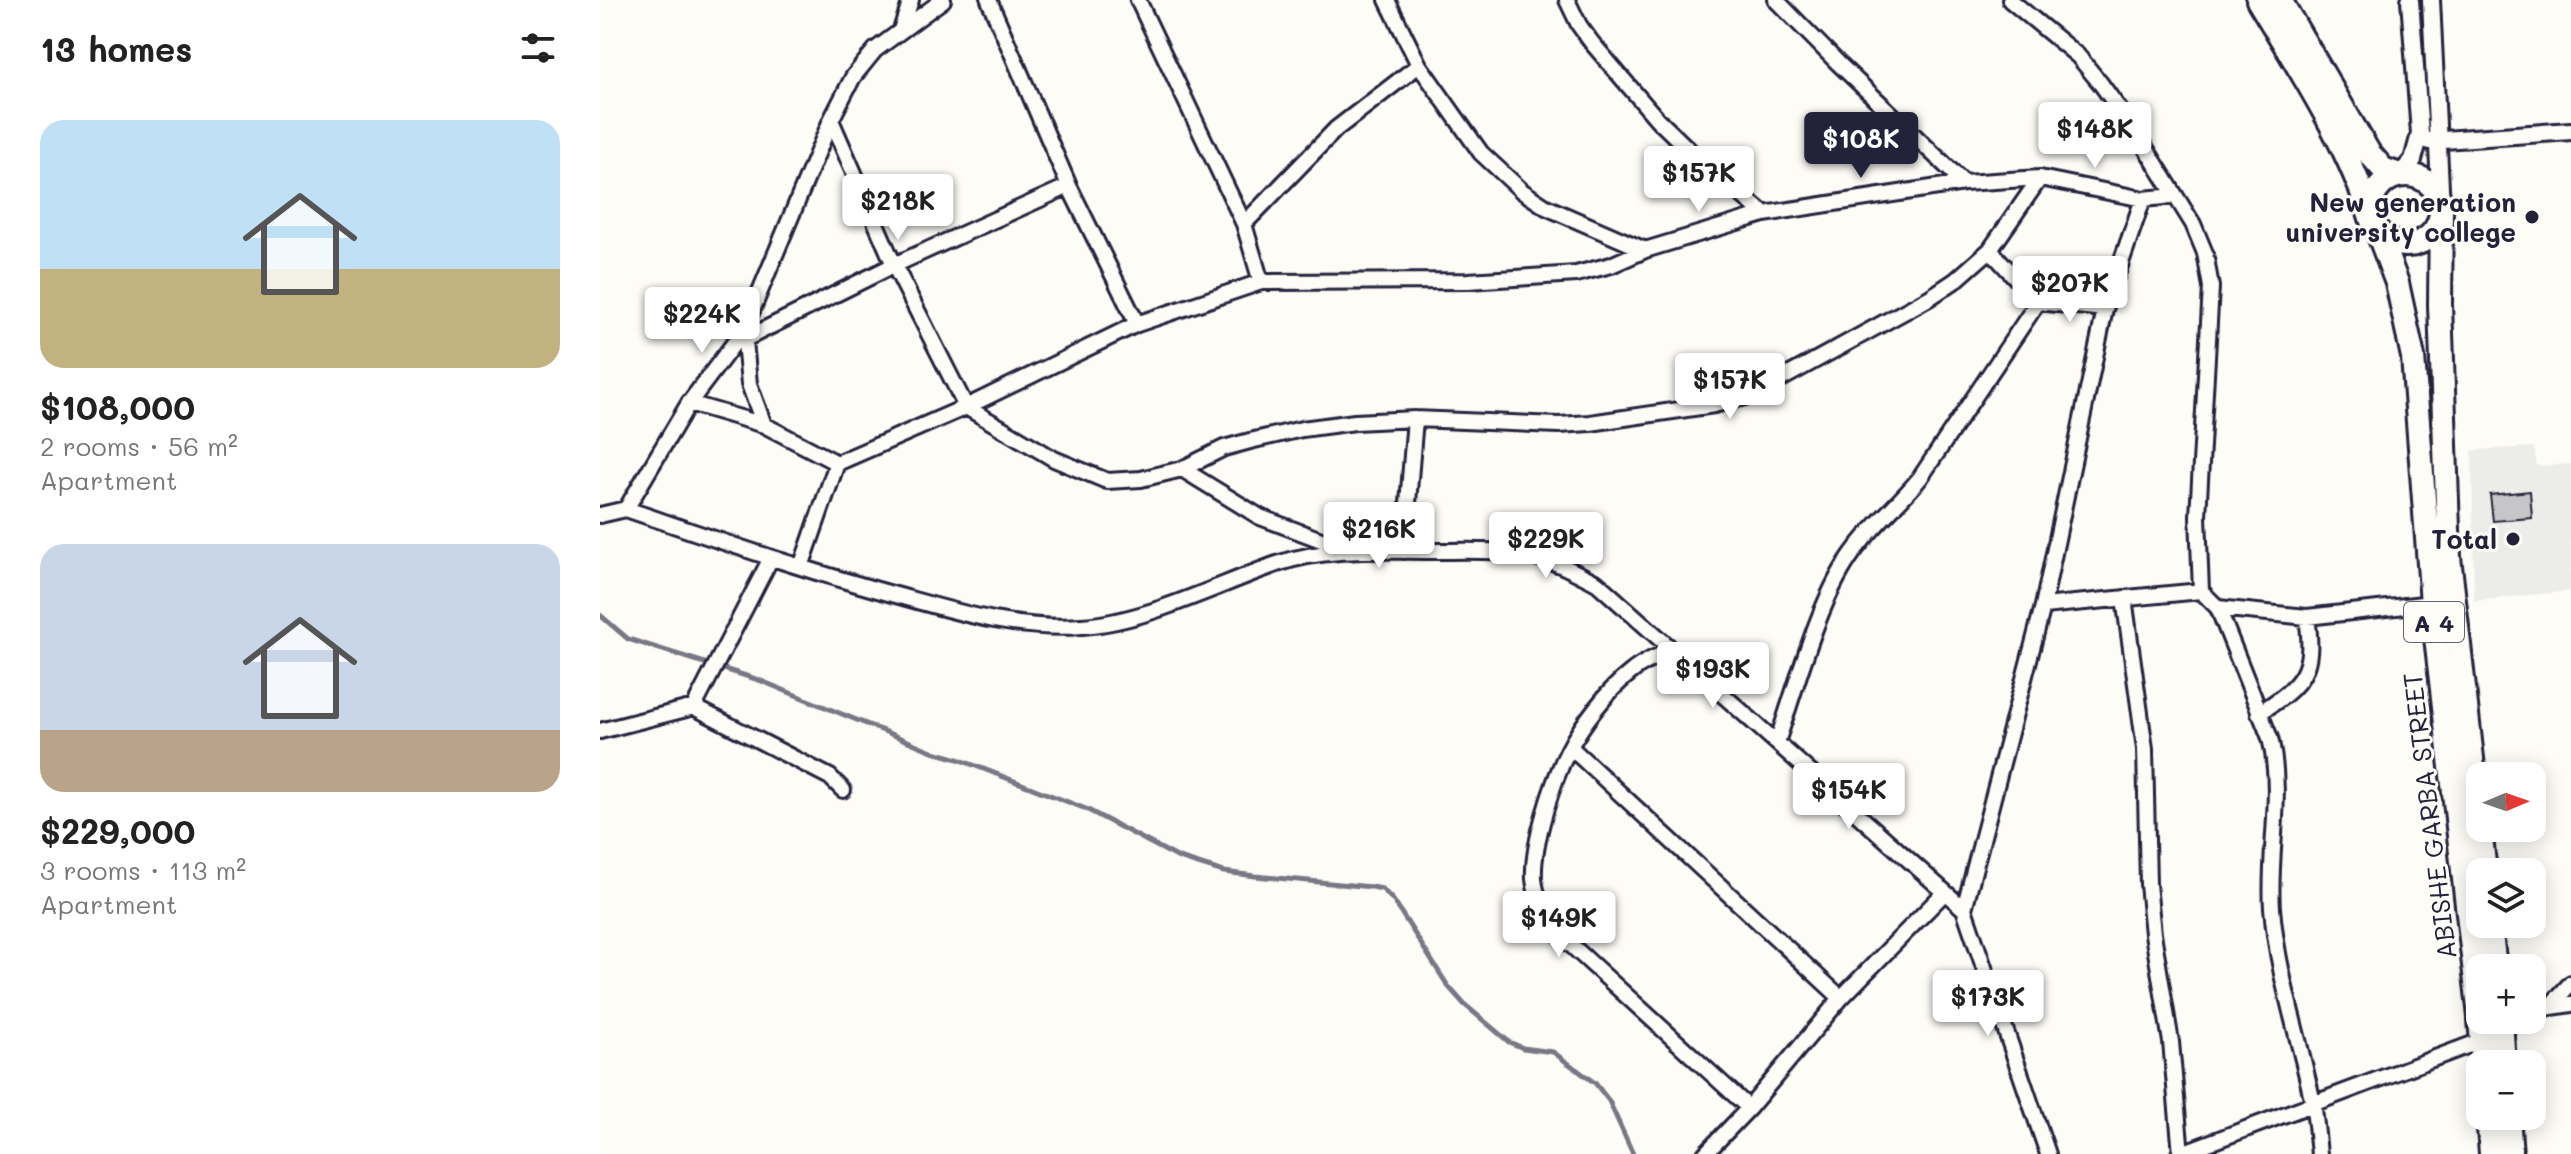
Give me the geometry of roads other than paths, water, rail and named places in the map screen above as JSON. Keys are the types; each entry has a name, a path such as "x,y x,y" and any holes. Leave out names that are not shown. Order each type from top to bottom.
{"highway":[{"name":"A 4","path":"2258,0 2330,119 2353,166 2374,226"},
{"path":"2280,0 2369,153 2383,169 2419,177 2435,190 2441,209 2436,229 2421,242 2402,246 2392,243 2374,226 2371,211 2375,192 2400,175"},
{"name":"ABISHE GARBA STREET","path":"2441,209 2440,305 2446,462 2439,557 2432,603 2473,954"},
{"name":"ABISHE GARBA STREET","path":"2374,226 2397,283 2407,322 2422,463 2439,557 2483,858"},
{"path":"2422,463 2446,462"},
{"path":"2489,1130 2491,1154"},
{"path":"2509,1130 2511,1154"}],"street":[{"path":"901,30 911,0"},
{"path":"626,509 689,403 744,334 831,120 853,77 865,61 901,30 943,0"},
{"path":"989,0 1069,186 1137,324"},
{"path":"1138,0 1244,224 1261,282"},
{"path":"1387,0 1419,65 1481,153 1514,185 1546,207 1645,250"},
{"path":"1567,0 1592,43 1657,119 1764,214"},
{"path":"1776,0 1964,183"},
{"path":"2010,0 2078,56 2101,84 2158,166 2193,224 2205,253 2211,287 2198,516 2201,591 2218,608 2270,738 2275,771 2271,866 2275,934 2278,959 2313,1102 2319,1154"},
{"path":"2400,175 2413,160 2419,141 2410,0"},
{"path":"2431,0 2441,209"},
{"path":"1244,224 1336,129 1419,65"},
{"path":"831,120 894,265 966,407 1054,459 1107,481 1141,479 1182,469 1224,448 1302,429 1415,419 1559,425 1590,423 1714,405 1752,395 1929,298 1956,280 1990,250 2040,178"},
{"path":"2419,141 2571,131"},
{"path":"801,567 837,463 966,407 1137,324 1261,282 1468,281 1576,274 1764,214 1964,183 2040,178 2143,199 2175,196"},
{"path":"744,334 1069,186"},
{"path":"1964,909 2043,606 2105,309 2143,199"},
{"path":"1990,250 2038,302 2105,309"},
{"path":"1777,742 1822,611 1837,577 1871,530 1920,478 2038,302"},
{"path":"744,334 749,384 764,425"},
{"path":"689,403 764,425 837,463"},
{"path":"1404,551 1415,419"},
{"path":"1182,469 1260,517 1352,552"},
{"path":"600,515 626,509 893,595 985,618 1038,625 1081,626 1110,622 1213,590 1281,563 1352,552 1512,553 1538,557 1565,567 1597,583 1964,909 2048,1154"},
{"path":"694,707 771,558"},
{"path":"2043,606 2201,591"},
{"path":"2124,598 2145,749 2148,884 2174,1064 2180,1154 2313,1102 2466,1033"},
{"path":"2218,608 2307,617 2432,603"},
{"path":"2259,713 2285,697 2300,681 2309,662 2307,617"},
{"path":"1673,650 1631,671 1611,690 1570,747 1539,833 1534,880 1542,908 1559,934 1749,1108"},
{"path":"600,731 694,707 830,777 843,790"},
{"path":"1570,747 1841,998"},
{"path":"1705,1154 1749,1108 1841,998 1945,892"},
{"path":"2550,1006 2571,983"},
{"path":"2546,1007 2571,1004"}],"waterway":[{"path":"600,615 628,639 759,680 937,753 1086,809 1179,858 1224,872 1382,889 1393,900 1448,986 1464,1004 1509,1042 1523,1048 1553,1052 1595,1083 1609,1101 1633,1154"}],"place":[{"name":"New generation university college","path":"2532,217"},
{"name":"Total","path":"2513,539"}]}
